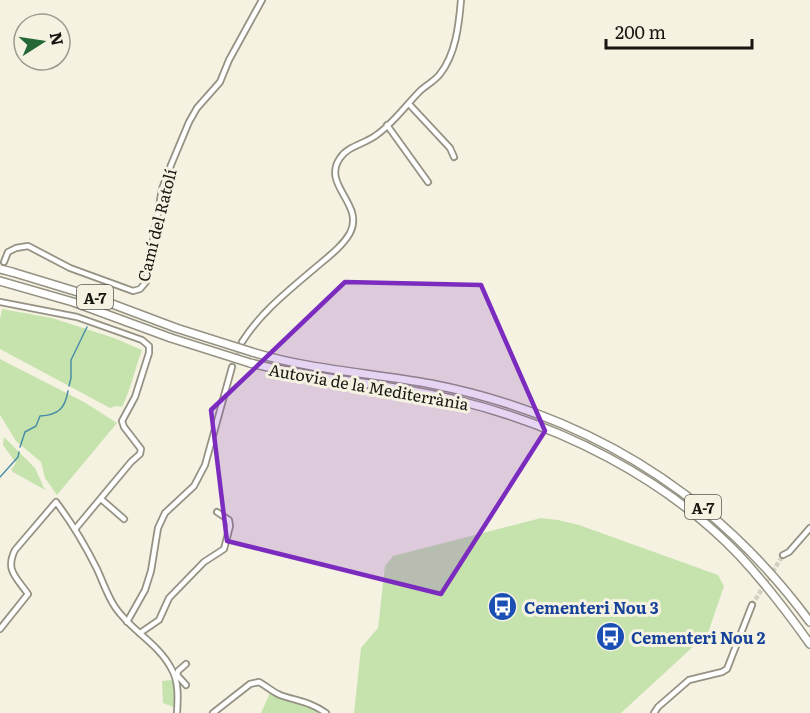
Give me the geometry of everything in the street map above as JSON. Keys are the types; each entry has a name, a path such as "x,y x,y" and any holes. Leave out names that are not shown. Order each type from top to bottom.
{"highway":[{"name":"Autovia de la Mediterrània","path":"0,269 91,296 176,328 252,352 307,364 429,384 492,398 537,413 598,439 640,463 706,509 760,561 810,622"},
{"name":"Autovia de la Mediterrània","path":"0,281 73,302 171,338 250,363 316,377 454,399 564,436 602,454 648,481 709,528 756,575 810,644"}],"street":[{"name":"Camí del Ratolí","path":"5,260 8,252 28,246 70,268 133,291 140,289 146,282 162,189 175,154 189,122 220,82 229,60 262,0"},
{"path":"242,342 270,306 341,246 351,230 354,214 336,181 334,171 344,153 376,136 445,67 455,39 461,0"},
{"path":"409,104 450,148 454,157"},
{"path":"387,125 428,182"},
{"path":"0,302 76,318 142,340 149,346 149,353 135,397 122,421 141,449 140,454 76,528"},
{"path":"127,622 145,590 151,571 158,528 165,513 194,486 205,465 232,367"},
{"path":"101,499 124,519"},
{"path":"0,629 28,594 10,566 15,550 56,502 76,528 77,535 115,608 163,656 186,685"},
{"path":"140,633 159,620 169,598 204,562 224,549 230,526 229,520 217,512"},
{"path":"783,555 789,552 810,528"},
{"path":"654,713 658,706 689,680 727,669 752,605"},
{"path":"177,675 186,664"},
{"path":"172,670 177,690 177,713"},
{"path":"213,713 250,684 258,682 279,694 317,706 326,713"}],"highlighted area":[{"path":"345,282 481,285 545,431 441,594 227,541 211,410"}],"green space":[{"path":"2,309 52,318 114,338 142,350 122,407 110,408 0,349"},
{"path":"0,359 84,402 117,423 57,495 45,478 41,462 16,441 0,415"},
{"path":"4,437 35,468 45,490 11,470 16,463 3,445"},
{"path":"541,518 579,525 718,575 724,586 708,633 621,713 354,713 361,648 378,628 385,566 393,556"},
{"path":"172,680 176,708 163,703 162,681"},
{"path":"270,693 303,704 319,713 261,713"}],"waterway":[{"path":"69,386 71,360 87,327"},
{"path":"20,447 25,432 36,426 40,416 60,410 68,391"},
{"path":"0,477 18,457 19,452"}],"tunnel":[{"path":"232,367 242,342"},
{"path":"752,605 783,555"}],"place":[{"name":"Cementeri Nou 3","path":"503,607"},
{"name":"Cementeri Nou 2","path":"610,637"}]}
